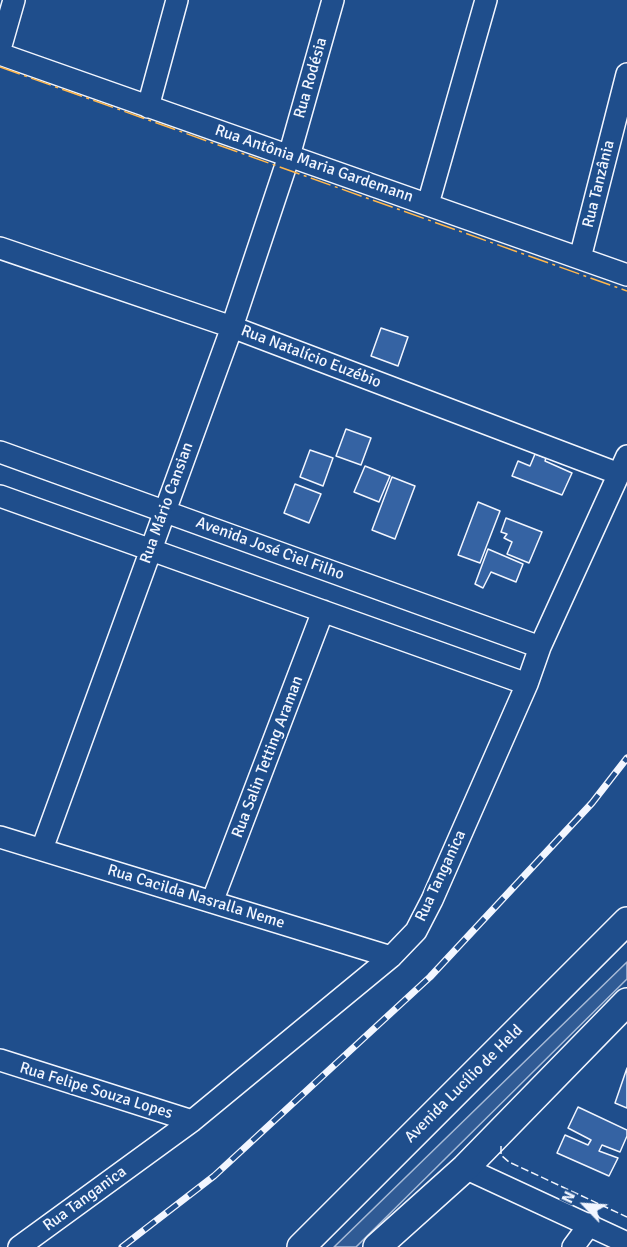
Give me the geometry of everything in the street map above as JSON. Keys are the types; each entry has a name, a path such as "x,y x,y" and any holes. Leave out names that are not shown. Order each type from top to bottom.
{"main road":[{"name":"Avenida Lucílio de Held","path":"301,1247 627,921"},
{"path":"377,1247 465,1168 627,1002"}],"street":[{"path":"0,49 14,0"},
{"path":"148,107 177,0"},
{"name":"Rua Rodésia","path":"289,156 333,0"},
{"path":"428,204 486,0"},
{"name":"Rua Antônia Maria Gardemann","path":"0,54 627,275"},
{"name":"Rua Tanzânia","path":"580,258 627,74"},
{"name":"Rua Mário Cansian","path":"42,849 232,327 289,156"},
{"name":"Rua Natalício Euzébio","path":"0,248 623,465"},
{"name":"Avenida José Ciel Filho","path":"0,452 540,647"},
{"name":"Rua Tanganica","path":"19,1247 192,1121 391,957 416,931 432,900 527,684 540,647 623,465"},
{"path":"0,496 527,684"},
{"name":"Rua Salin Tetting Araman","path":"212,902 323,611"},
{"name":"Rua Cacilda Nasralla Neme","path":"0,837 391,957"},
{"name":"Rua Felipe Souza Lopes","path":"0,1060 192,1121"},
{"path":"465,1168 627,1243"},
{"path":"573,1247 590,1224"}],"shaded area":[{"path":"627,962 627,979 356,1247 334,1247"}],"building":[{"path":"381,328 408,337 398,366 371,356"},
{"path":"346,429 371,438 361,465 336,456"},
{"path":"310,450 333,458 323,486 300,477"},
{"path":"535,454 572,473 562,495 512,476 518,461 530,466"},
{"path":"365,466 390,476 379,502 354,492"},
{"path":"392,477 415,486 395,539 372,530"},
{"path":"295,484 321,494 309,523 284,513"},
{"path":"478,502 500,511 480,563 458,555"},
{"path":"506,518 542,532 529,563 507,554 512,542 504,538 507,534 501,532"},
{"path":"488,549 523,564 516,582 491,572 483,588 475,584"},
{"path":"627,1068 627,1108 615,1103"},
{"path":"578,1107 627,1130 627,1136 620,1152 602,1145 599,1151 618,1158 609,1176 557,1153 565,1135 588,1145 591,1140 568,1128"}],"railway":[{"path":"122,1247 214,1176 430,977 592,803 627,758"}],"fence":[{"path":"501,1146 501,1155 509,1162 627,1217"}],"power":[{"path":"0,67 627,291"}]}
